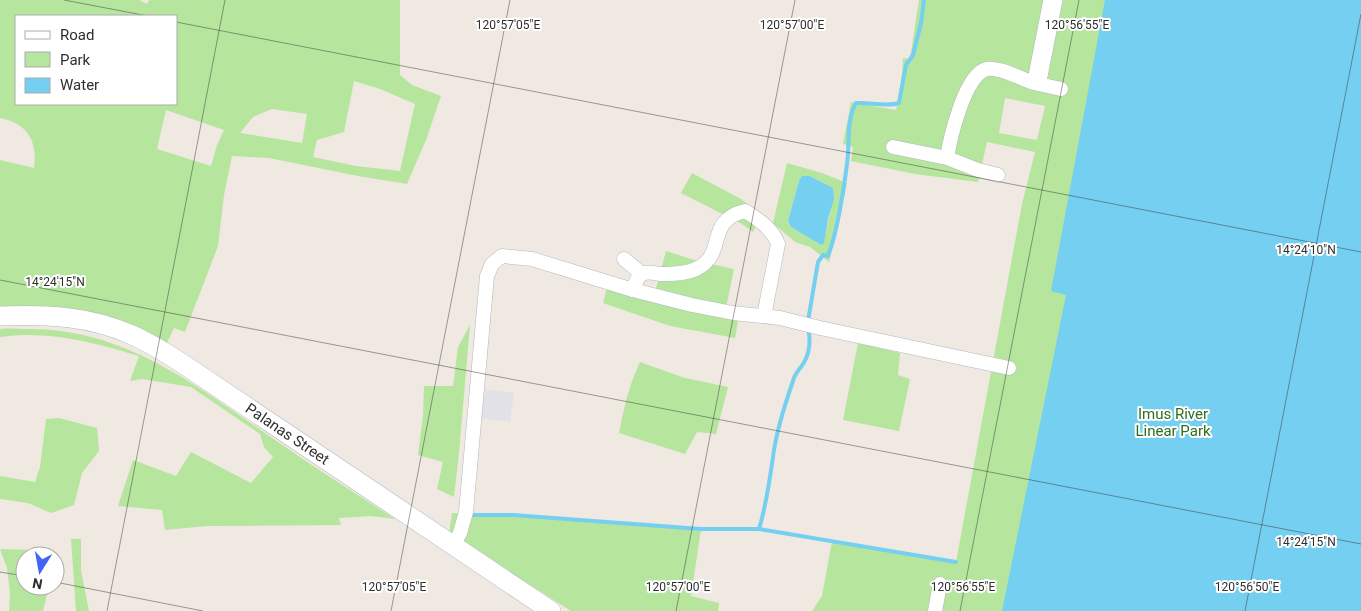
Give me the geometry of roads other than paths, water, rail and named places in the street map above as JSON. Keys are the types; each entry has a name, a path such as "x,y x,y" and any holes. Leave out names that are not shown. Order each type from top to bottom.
{"main road":[{"path":"1038,76 1052,0"},
{"name":"Palanas Street","path":"0,316 55,315 82,319 133,335 189,368 551,611"}],"street":[{"path":"947,158 958,112 966,91 979,73 987,69 1002,71 1033,83 1061,89"},
{"path":"893,147 947,158 978,170 998,175"},
{"path":"633,290 637,279 642,274 648,272 664,274 696,269 707,261 712,254 721,226 725,220 732,214 745,211 768,229 776,237 778,244 764,316"},
{"path":"453,546 460,533 466,512 487,276 492,264 502,256 525,257 633,290 692,305 733,313 780,318 1008,368"},
{"path":"624,259 642,274"},
{"path":"935,611 940,584"}],"water":[{"name":"Imus River Linear Park","path":"1105,0 1361,0 1361,611 1002,611 1066,295 1051,291"},
{"path":"802,176 810,176 833,188 834,199 824,243 821,245 791,227 788,221"}],"waterway":[{"path":"808,321 818,262 823,255 828,256 837,223 846,174 853,110 856,103 889,105 899,103 906,65 913,55 921,23 924,0"},
{"path":"759,529 782,415 794,377 805,360 808,351 810,342 808,328"},
{"path":"469,515 513,515 701,529 759,529 956,562"}]}
